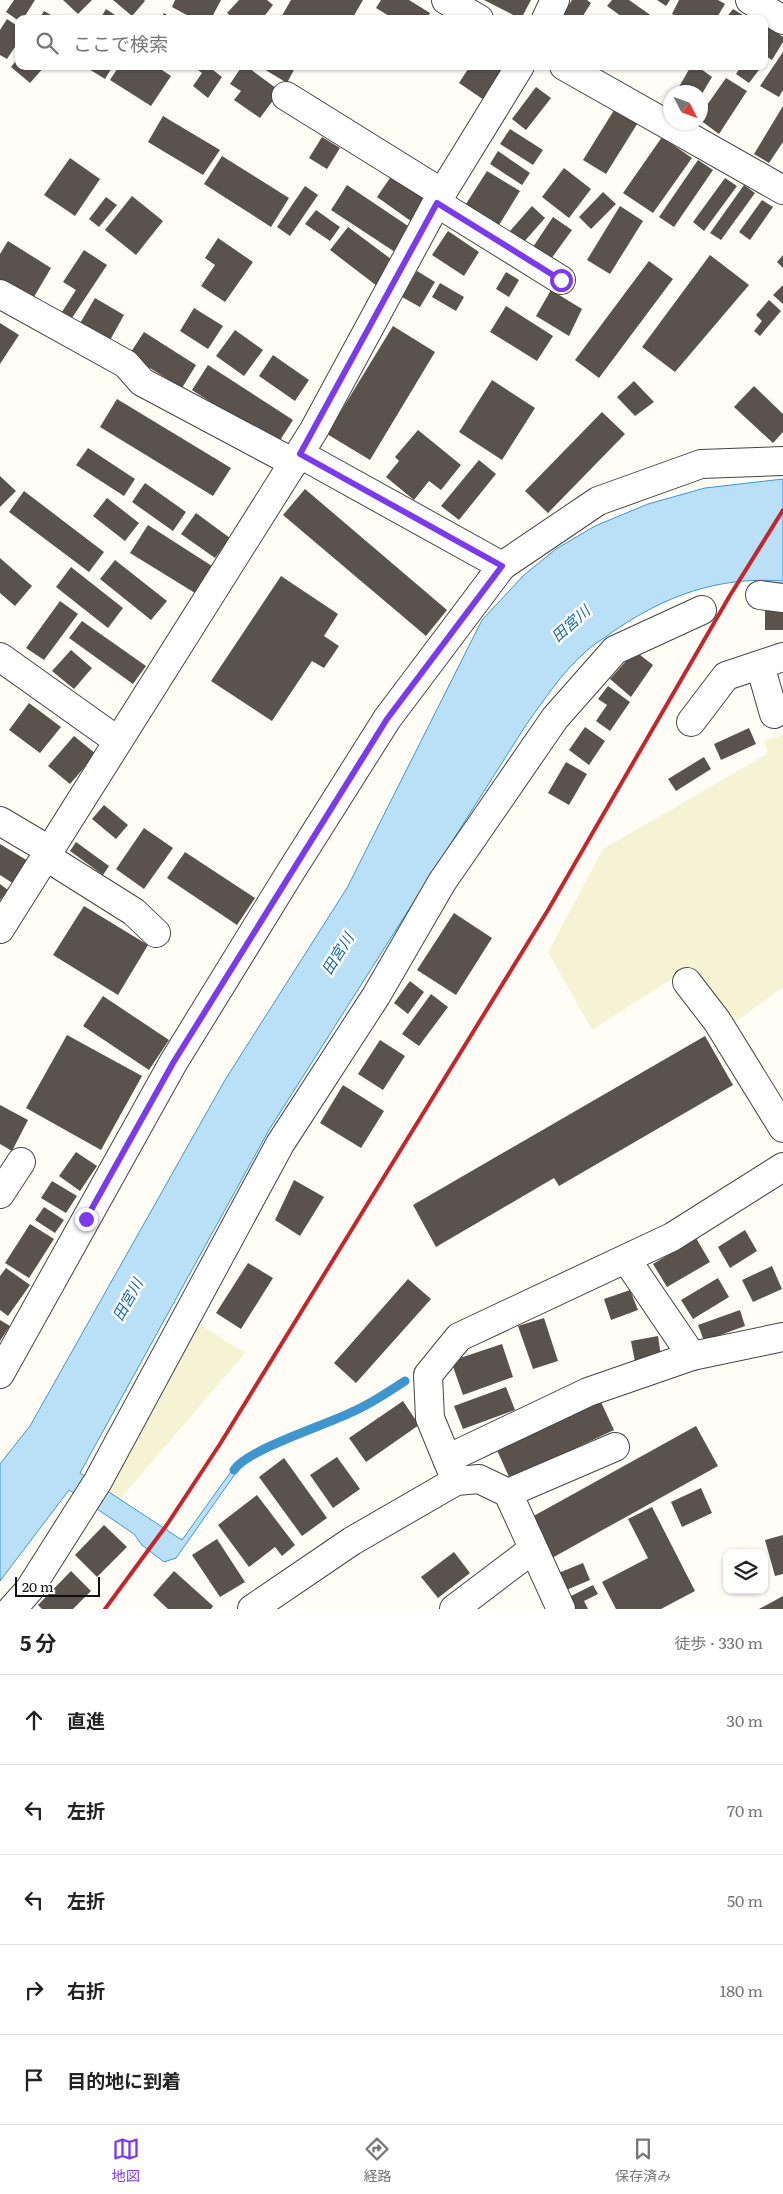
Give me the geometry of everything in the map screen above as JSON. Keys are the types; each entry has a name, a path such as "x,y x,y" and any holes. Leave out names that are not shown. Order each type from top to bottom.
{"street":[{"path":"446,0 472,15"},
{"path":"548,15 555,0"},
{"path":"750,0 783,20"},
{"path":"0,929 297,458 440,198 518,70"},
{"path":"572,70 780,181"},
{"path":"286,96 561,280"},
{"path":"0,294 126,364 142,382 297,458 502,566"},
{"path":"0,1374 173,1063 288,876 387,719 502,566 598,501 702,464 783,461"},
{"path":"12,1609 29,1590 91,1492 280,1144 376,996 442,882 555,718 615,650 702,610"},
{"path":"0,657 118,741"},
{"path":"692,722 726,676 771,661 774,714"},
{"path":"0,821 134,912 156,932"},
{"path":"687,982 717,1021 783,1128"},
{"path":"0,1194 21,1162"},
{"path":"451,1470 430,1418 428,1375 459,1337 672,1237 783,1167"},
{"path":"626,1259 692,1356"},
{"path":"252,1609 352,1541 451,1470 588,1392 692,1356 783,1337"},
{"path":"508,1493 615,1447"},
{"path":"451,1470 479,1479 508,1493 561,1609"},
{"path":"454,1609 534,1549"}],"shaded area":[{"path":"783,735 783,987 729,1027 687,969 592,1030 548,952 603,849 767,754 765,740"},
{"path":"194,1321 245,1353 120,1499 102,1487"}],"water":[{"name":"田宮川","path":"783,479 783,581 759,580 736,582 692,591 631,620 590,647 576,661 553,688 526,725 269,1130 80,1473 182,1540 240,1459 240,1467 176,1558 164,1562 142,1545 134,1534 69,1490 0,1581 0,1464 30,1426 225,1080 347,888 482,620 524,575 556,549 595,526 648,504 705,488"}],"building":[{"path":"14,0 35,0 26,15 15,15 15,18 6,12"},
{"path":"63,0 92,0 78,14"},
{"path":"113,0 144,0 133,15"},
{"path":"175,0 221,0 213,15 187,15 172,7"},
{"path":"239,0 267,0 273,5 265,15 229,15 227,13"},
{"path":"291,0 363,0 354,15 282,15"},
{"path":"381,0 409,0 430,13 429,15 387,15 376,8"},
{"path":"484,0 531,0 523,15 513,15"},
{"path":"572,0 587,0 591,3 584,15 562,15"},
{"path":"612,0 629,0 650,15 619,15 607,6"},
{"path":"657,0 670,0 666,6"},
{"path":"679,0 718,0 725,4 718,15 672,14"},
{"path":"106,9 115,15 102,15"},
{"path":"733,9 743,15 728,15"},
{"path":"44,11 51,15 42,15"},
{"path":"7,19 15,24 15,47 7,59 0,55 0,30"},
{"path":"768,26 783,37 783,42 772,60 768,58"},
{"path":"783,52 783,90 779,97 760,86"},
{"path":"15,62 15,70 41,70 30,83 11,67"},
{"path":"90,70 111,70 105,79"},
{"path":"116,70 162,70 171,76 151,106 110,80"},
{"path":"198,70 213,70 222,77 208,98 193,86 202,73"},
{"path":"239,70 251,70 280,91 260,118 234,100 241,91 230,84"},
{"path":"266,70 294,70 287,83"},
{"path":"467,70 503,70 484,100 459,83"},
{"path":"689,70 702,70 712,77 707,85 680,85"},
{"path":"738,70 759,70 749,83 736,74"},
{"path":"726,78 747,91 719,134 708,126 708,104"},
{"path":"536,87 551,98 526,130 512,119"},
{"path":"783,106 783,142 769,163 754,154"},
{"path":"616,107 639,121 606,174 583,160"},
{"path":"163,116 220,150 203,175 148,142"},
{"path":"510,129 543,150 533,165 500,144"},
{"path":"322,137 340,148 327,169 309,158"},
{"path":"662,137 692,158 653,213 623,193"},
{"path":"498,151 530,173 522,185 490,164"},
{"path":"222,156 289,198 271,227 204,184"},
{"path":"70,158 100,179 75,216 44,195"},
{"path":"698,160 713,170 674,227 659,217"},
{"path":"564,168 591,189 569,218 542,197"},
{"path":"487,171 520,191 499,225 466,204"},
{"path":"394,172 433,199 415,224 377,197"},
{"path":"725,178 737,186 704,231 693,222"},
{"path":"347,185 414,230 398,254 331,210"},
{"path":"744,185 755,193 721,240 710,233"},
{"path":"305,186 318,195 290,236 277,227"},
{"path":"603,192 616,204 591,229 579,217"},
{"path":"132,196 163,221 136,255 105,230"},
{"path":"106,197 117,205 99,227 89,219"},
{"path":"762,200 773,207 750,240 739,232"},
{"path":"532,206 545,218 523,243 510,231"},
{"path":"620,206 643,221 610,274 587,260"},
{"path":"316,210 340,227 330,241 305,224"},
{"path":"553,217 572,230 551,259 533,247"},
{"path":"348,227 395,262 377,286 330,250"},
{"path":"448,231 479,252 464,276 432,255"},
{"path":"218,238 253,262 225,302 201,286 215,265 205,258"},
{"path":"8,241 51,268 31,302 0,283 0,254"},
{"path":"84,250 107,265 70,321 60,315 76,290 63,282"},
{"path":"710,255 749,285 675,372 642,347"},
{"path":"783,255 783,268 777,262"},
{"path":"649,261 673,279 599,378 575,360"},
{"path":"417,271 435,282 420,307 402,297"},
{"path":"506,272 519,280 509,297 496,289"},
{"path":"440,283 464,297 456,311 432,297"},
{"path":"783,285 783,304 773,295"},
{"path":"551,290 582,309 569,336 536,316"},
{"path":"95,298 124,315 109,342 79,325"},
{"path":"769,300 781,311 760,336 754,331 762,321 756,315"},
{"path":"506,306 553,336 537,361 490,332"},
{"path":"194,308 223,326 208,349 180,331"},
{"path":"0,323 19,335 0,364"},
{"path":"393,326 435,352 370,460 327,434"},
{"path":"235,330 263,350 244,376 216,356"},
{"path":"144,332 196,365 182,388 129,355"},
{"path":"273,355 309,380 295,401 259,376"},
{"path":"208,365 293,420 277,445 192,390"},
{"path":"492,380 535,408 502,460 459,432"},
{"path":"634,381 654,402 635,416 617,397"},
{"path":"754,386 783,414 783,432 773,443 734,407"},
{"path":"117,399 231,468 213,496 100,427"},
{"path":"602,412 625,434 548,513 525,491"},
{"path":"418,430 461,465 441,490 429,481 414,500 386,477 399,461 395,457"},
{"path":"88,448 135,479 124,496 76,465"},
{"path":"479,460 496,474 459,520 441,506"},
{"path":"0,476 16,491 0,507"},
{"path":"145,483 186,512 173,531 132,502"},
{"path":"305,489 447,610 426,636 283,515"},
{"path":"24,491 104,552 89,572 9,512"},
{"path":"107,498 139,523 125,541 93,516"},
{"path":"196,513 230,538 215,558 181,534"},
{"path":"148,525 212,566 195,593 130,553"},
{"path":"0,558 32,586 15,606 0,593"},
{"path":"115,560 167,601 151,620 100,579"},
{"path":"71,567 123,608 108,628 56,587"},
{"path":"281,576 338,614 324,636 339,646 324,668 312,661 272,721 211,681"},
{"path":"60,601 78,614 44,660 26,648"},
{"path":"765,611 783,611 783,630 765,630"},
{"path":"82,621 146,666 133,684 69,638"},
{"path":"71,650 92,668 74,689 52,671"},
{"path":"635,651 653,665 631,697 610,679"},
{"path":"608,686 630,702 610,731 596,721 607,705 598,699"},
{"path":"29,703 61,727 40,753 9,730"},
{"path":"585,727 605,741 589,765 569,750"},
{"path":"749,728 756,744 721,760 714,744"},
{"path":"74,736 96,754 70,784 48,766"},
{"path":"704,757 711,769 676,791 668,779"},
{"path":"566,762 587,774 569,805 548,793"},
{"path":"104,805 128,825 116,839 92,819"},
{"path":"144,828 173,848 144,889 116,869"},
{"path":"76,842 109,866 103,875 70,851"},
{"path":"0,844 28,861 14,884 0,875"},
{"path":"185,852 255,898 237,925 167,878"},
{"path":"0,884 8,890 0,900"},
{"path":"84,906 148,945 118,995 53,955"},
{"path":"454,913 492,938 456,995 417,970"},
{"path":"410,981 424,992 408,1014 394,1003"},
{"path":"431,994 448,1007 419,1046 402,1034"},
{"path":"103,996 169,1040 149,1070 83,1026"},
{"path":"67,1035 142,1076 101,1150 26,1108"},
{"path":"705,1036 733,1085 559,1186 554,1178 436,1247 413,1205"},
{"path":"380,1040 405,1056 383,1090 358,1074"},
{"path":"343,1085 384,1111 361,1148 320,1123"},
{"path":"0,1105 28,1120 12,1151 0,1144"},
{"path":"76,1152 97,1166 80,1191 59,1176"},
{"path":"294,1180 324,1197 300,1236 275,1220"},
{"path":"52,1181 77,1196 66,1213 41,1198"},
{"path":"44,1207 64,1220 55,1233 35,1220"},
{"path":"30,1224 54,1239 29,1278 5,1263"},
{"path":"745,1230 757,1251 730,1268 718,1247"},
{"path":"696,1238 710,1262 667,1287 653,1264"},
{"path":"248,1263 273,1278 241,1329 216,1313"},
{"path":"772,1266 782,1289 753,1302 742,1280"},
{"path":"6,1268 30,1285 8,1316 0,1310 0,1276"},
{"path":"718,1278 729,1297 693,1319 681,1300"},
{"path":"408,1279 431,1299 356,1383 334,1363"},
{"path":"630,1290 638,1310 611,1320 604,1299"},
{"path":"740,1310 745,1326 704,1341 698,1325"},
{"path":"544,1318 558,1361 533,1369 518,1326"},
{"path":"0,1320 10,1326 0,1341"},
{"path":"658,1336 661,1356 635,1362 631,1341"},
{"path":"502,1344 513,1377 463,1395 451,1361"},
{"path":"506,1387 515,1410 463,1429 454,1406"},
{"path":"600,1400 614,1430 510,1479 496,1448"},
{"path":"403,1401 419,1425 366,1462 349,1438"},
{"path":"696,1426 718,1466 552,1558 530,1518"},
{"path":"337,1457 360,1489 333,1508 310,1475"},
{"path":"284,1458 327,1518 302,1536 259,1477"},
{"path":"701,1488 712,1513 682,1527 671,1502"},
{"path":"257,1495 295,1545 282,1556 275,1547 249,1567 218,1525"},
{"path":"652,1507 695,1591 661,1609 616,1609 602,1582 648,1558 628,1519"},
{"path":"104,1525 127,1547 97,1577 75,1555"},
{"path":"783,1535 783,1574 775,1576 765,1540"},
{"path":"217,1539 245,1582 220,1597 192,1555"},
{"path":"454,1552 470,1573 438,1598 421,1577"},
{"path":"583,1563 590,1580 564,1591 556,1574"},
{"path":"71,1571 91,1591 73,1609 42,1609 38,1605"},
{"path":"174,1571 213,1606 211,1609 168,1609 153,1595"},
{"path":"593,1585 598,1594 584,1601 588,1609 572,1609 567,1598"},
{"path":"783,1596 783,1609 759,1609"}],"waterway":[{"path":"234,1470 242,1462 255,1454 288,1438 359,1409 405,1381"}],"railway":[{"path":"105,1609 166,1526 220,1444 548,910 729,597 783,510"}],"route":[{"path":"86,1219 173,1063 387,719 502,566 300,454 437,203 561,280"}]}
